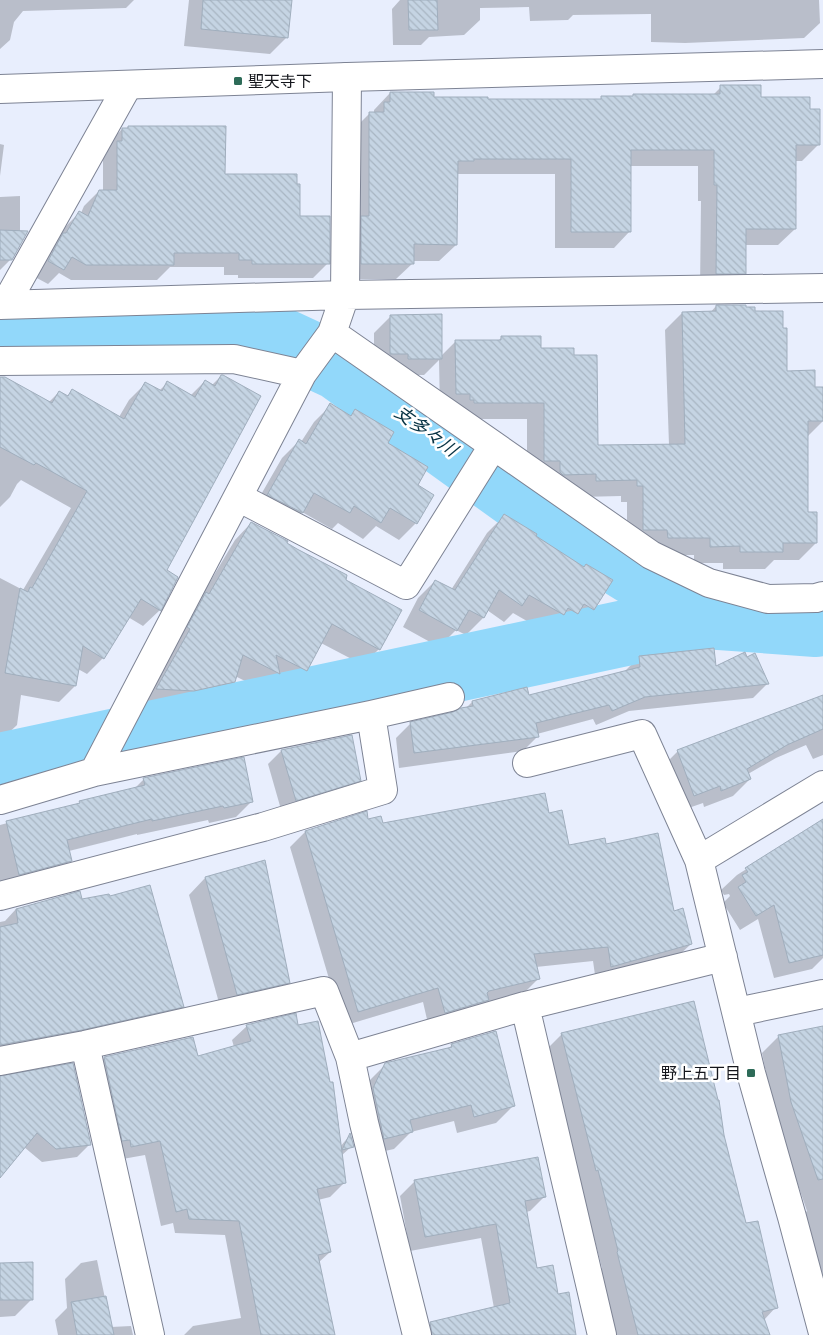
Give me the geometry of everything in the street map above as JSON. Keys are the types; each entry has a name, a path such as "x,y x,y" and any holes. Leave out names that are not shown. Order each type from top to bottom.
{"street":[{"path":"0,88 823,64"},
{"path":"94,772 302,374 332,333 345,295 347,77"},
{"path":"3,305 128,85"},
{"path":"3,305 345,295 823,288"},
{"path":"332,333 651,556 709,583 768,600 823,596"},
{"path":"0,361 234,359 302,374"},
{"path":"238,497 406,585 493,446"},
{"path":"0,800 94,772 371,716 450,697"},
{"path":"0,896 263,827 383,790 371,716"},
{"path":"527,763 642,734 699,860 751,1073 823,1333"},
{"path":"699,860 823,785"},
{"path":"350,1058 525,1006 723,957"},
{"path":"0,1061 85,1045 324,991 350,1058 364,1123 417,1335"},
{"path":"737,1012 823,994"},
{"path":"525,1006 602,1335"},
{"path":"85,1045 150,1335"}],"building":[{"path":"203,0 292,0 288,38 201,29"},
{"path":"408,0 437,0 438,30 409,30"},
{"path":"720,85 761,85 761,97 810,97 810,109 820,109 820,145 796,145 796,229 746,229 746,274 716,274 717,185 714,185 714,150 631,150 631,232 571,232 571,159 474,159 474,161 458,161 457,245 414,244 414,264 361,264 361,216 369,216 369,112 384,112 384,102 390,102 390,92 434,92 434,97 488,97 488,99 601,99 601,96 633,96 633,94 720,94"},
{"path":"128,126 226,126 225,174 297,174 297,184 300,184 300,216 330,216 330,264 252,264 252,260 239,260 239,253 174,253 174,265 86,265 72,257 64,270 48,261 63,233 66,233 79,211 88,216 99,190 117,190 117,141 122,141 122,128 128,128"},
{"path":"0,230 28,231 12,260 0,260"},
{"path":"716,305 746,305 746,307 755,307 755,311 783,311 783,328 787,328 787,371 815,370 815,387 823,387 823,421 808,421 808,512 817,512 817,543 783,543 783,552 740,552 740,546 710,547 710,538 668,538 667,530 643,530 643,486 637,486 637,480 596,481 596,474 563,475 560,472 560,461 544,461 544,403 474,403 474,400 470,400 470,394 456,394 455,340 501,340 501,336 541,336 541,348 574,348 574,355 597,355 598,445 685,444 682,312 716,311"},
{"path":"442,314 442,359 408,359 408,354 390,354 390,315"},
{"path":"221,375 261,396 167,570 178,577 161,611 141,599 104,659 83,646 76,686 5,673 20,588 28,592 30,587 32,588 87,491 36,463 34,465 0,447 0,377 5,377 52,403 59,391 68,396 72,389 124,419 145,382 162,391 167,381 195,397 205,380 215,386"},
{"path":"330,403 351,416 355,409 394,432 388,443 428,467 418,485 434,495 417,524 390,508 381,523 354,506 350,513 314,493 303,513 267,495 299,439 306,444"},
{"path":"504,514 537,534 536,536 584,567 586,564 613,580 594,610 584,604 578,614 568,608 564,615 529,595 522,606 499,590 484,618 469,610 457,631 419,610 435,580 455,590"},
{"path":"251,522 347,575 346,580 402,610 380,650 332,624 307,671 276,655 280,674 243,655 235,682 194,691 156,689 190,629 187,627 206,592 209,594"},
{"path":"714,648 716,666 745,652 747,657 755,653 769,684 645,697 612,711 609,705 536,723 539,737 414,753 410,722 453,712 461,708 473,706 472,701 527,687 529,695 640,667 639,656"},
{"path":"823,695 823,729 787,745 747,769 751,779 721,791 720,786 694,796 677,750"},
{"path":"352,735 361,781 296,801 281,750"},
{"path":"244,757 253,802 224,808 223,806 152,821 152,819 67,840 72,861 19,875 6,821 145,785 143,778"},
{"path":"545,793 549,813 562,810 569,845 605,838 606,844 658,833 674,911 683,908 692,944 611,967 608,947 534,954 540,979 489,991 487,993 489,1000 445,1013 438,988 358,1012 305,831 367,811 368,819 381,816 383,823"},
{"path":"823,819 823,955 789,963 774,905 756,916 738,887 746,882 742,875 748,872 745,868"},
{"path":"265,860 290,983 237,995 205,877"},
{"path":"150,885 184,1007 82,1030 0,1045 0,927 18,923 16,909 80,891 82,899 109,894 110,896"},
{"path":"694,1001 719,1100 724,1135 746,1223 758,1221 778,1308 762,1312 770,1335 638,1335 598,1170 596,1171 561,1033"},
{"path":"296,1013 298,1025 318,1021 330,1082 333,1082 346,1183 317,1189 331,1252 318,1255 335,1335 261,1335 239,1221 189,1219 187,1209 176,1212 160,1141 131,1147 130,1140 122,1141 104,1057 193,1037 198,1056 251,1041 246,1025"},
{"path":"823,1026 823,1179 818,1180 791,1102 778,1035"},
{"path":"496,1031 515,1106 474,1117 471,1105 410,1120 413,1132 384,1139 373,1088 385,1063 452,1047 451,1044"},
{"path":"73,1063 91,1145 56,1149 37,1133 0,1178 0,1076"},
{"path":"350,1133 354,1147 342,1150"},
{"path":"538,1157 546,1197 525,1201 537,1268 553,1265 558,1294 569,1292 576,1335 432,1335 430,1322 510,1303 496,1224 425,1237 414,1180"},
{"path":"33,1262 33,1300 0,1300 0,1263"},
{"path":"106,1296 114,1335 77,1335 71,1302"}],"waterway":[{"name":"支多々川","path":"0,337 271,336 338,367 556,524 705,616 816,624 823,622"},
{"path":"0,766 705,616"}],"place":[{"name":"聖天寺下","path":"238,81"},
{"name":"野上五丁目","path":"751,1073"}]}
